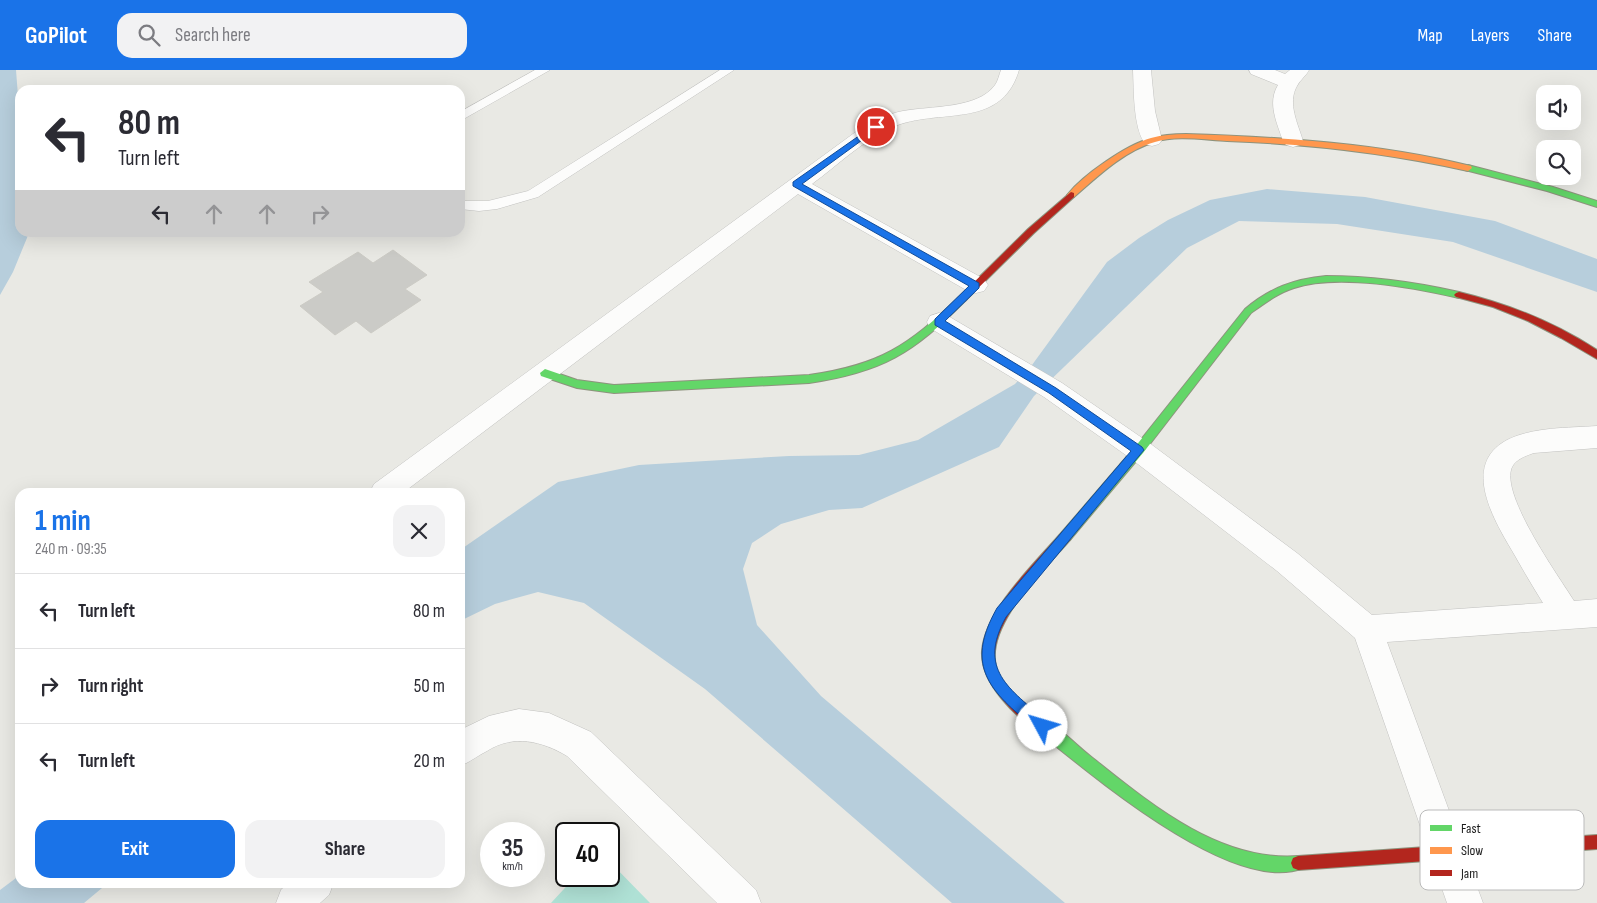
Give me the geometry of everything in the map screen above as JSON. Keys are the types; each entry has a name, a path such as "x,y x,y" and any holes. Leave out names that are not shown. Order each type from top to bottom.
{"street":[{"path":"389,488 864,135 888,122 915,114 969,107 992,99 1008,82 1010,70"},
{"path":"1142,70 1145,111 1152,140"},
{"path":"1258,70 1294,76 1282,95 1282,102 1293,141"},
{"path":"545,373 578,384 614,389 830,377 872,366 891,358 916,342 1081,188 1114,162 1152,140 1242,138 1293,141 1444,161 1597,204"},
{"path":"796,184 976,285"},
{"path":"1420,854 1288,864 1259,862 1231,854 1200,840 1137,798 1026,714 1010,698 996,680 988,662 987,645 993,627 1001,612 1138,450 1254,305 1271,292 1303,281 1321,278 1370,281 1462,296 1530,316 1570,336 1597,355"},
{"path":"939,322 1053,390 1138,450 1287,562 1367,629 1431,810"},
{"path":"1566,615 1506,515 1496,483 1497,470 1501,460 1521,445 1535,442 1597,437"},
{"path":"1367,629 1597,613"},
{"path":"465,747 483,735 505,726 525,724 545,727 563,733 579,744 743,903"},
{"path":"1584,843 1597,842"},
{"path":"294,903 310,888"},
{"path":"1461,890 1466,903"}],"lane":[{"path":"465,113 544,70"},
{"path":"465,205 489,206 512,202 533,194 728,70"}],"shaded area":[{"path":"0,70 16,70 15,237 27,237 13,272 0,295"},
{"path":"1267,189 1365,197 1495,221 1597,259 1597,292 1453,242 1337,224 1239,221 1187,248 1034,396 999,447 862,508 829,510 781,524 752,543 743,569 757,625 821,696 1065,903 952,903 705,689 584,603 538,592 495,604 465,619 465,547 558,482 639,465 789,456 859,455 918,440 1015,384 1032,365 1107,262 1139,238 1168,220 1210,200"},
{"path":"620,872 650,903 551,903 566,887 620,887"},
{"path":"15,879 15,888 102,888 84,903 0,903 0,890"}],"building":[{"path":"393,250 427,275 405,289 421,300 371,333 356,321 335,335 300,306 323,292 309,282 358,252 373,263"}],"traffic: fast":[{"path":"1468,168 1550,189 1597,204"},
{"path":"1066,536 1139,450 1248,311 1263,299 1293,284 1326,279 1389,283 1459,295"},
{"path":"545,373 577,384 614,389 809,379 834,375 875,364 910,345 944,317 962,299"},
{"path":"1037,722 1143,804 1172,824 1202,841 1231,854 1259,862 1274,864 1298,863"}],"traffic: slow":[{"path":"1071,195 1099,171 1130,150 1152,140 1169,137 1251,139 1345,147 1437,161 1468,168"}],"traffic: jam":[{"path":"962,299 1031,231 1071,195"},
{"path":"1459,295 1496,305 1531,318 1565,335 1597,355"},
{"path":"1037,722 1023,711 998,684 990,668 988,651 1001,616 1013,598 1066,536"},
{"path":"1584,843 1597,842"},
{"path":"1298,863 1420,854"}],"route":[{"path":"876,127 796,184 976,285 939,322 1053,390 1138,450 1001,612 993,627 987,645 988,662 996,680 1026,714 1042,726"}]}
